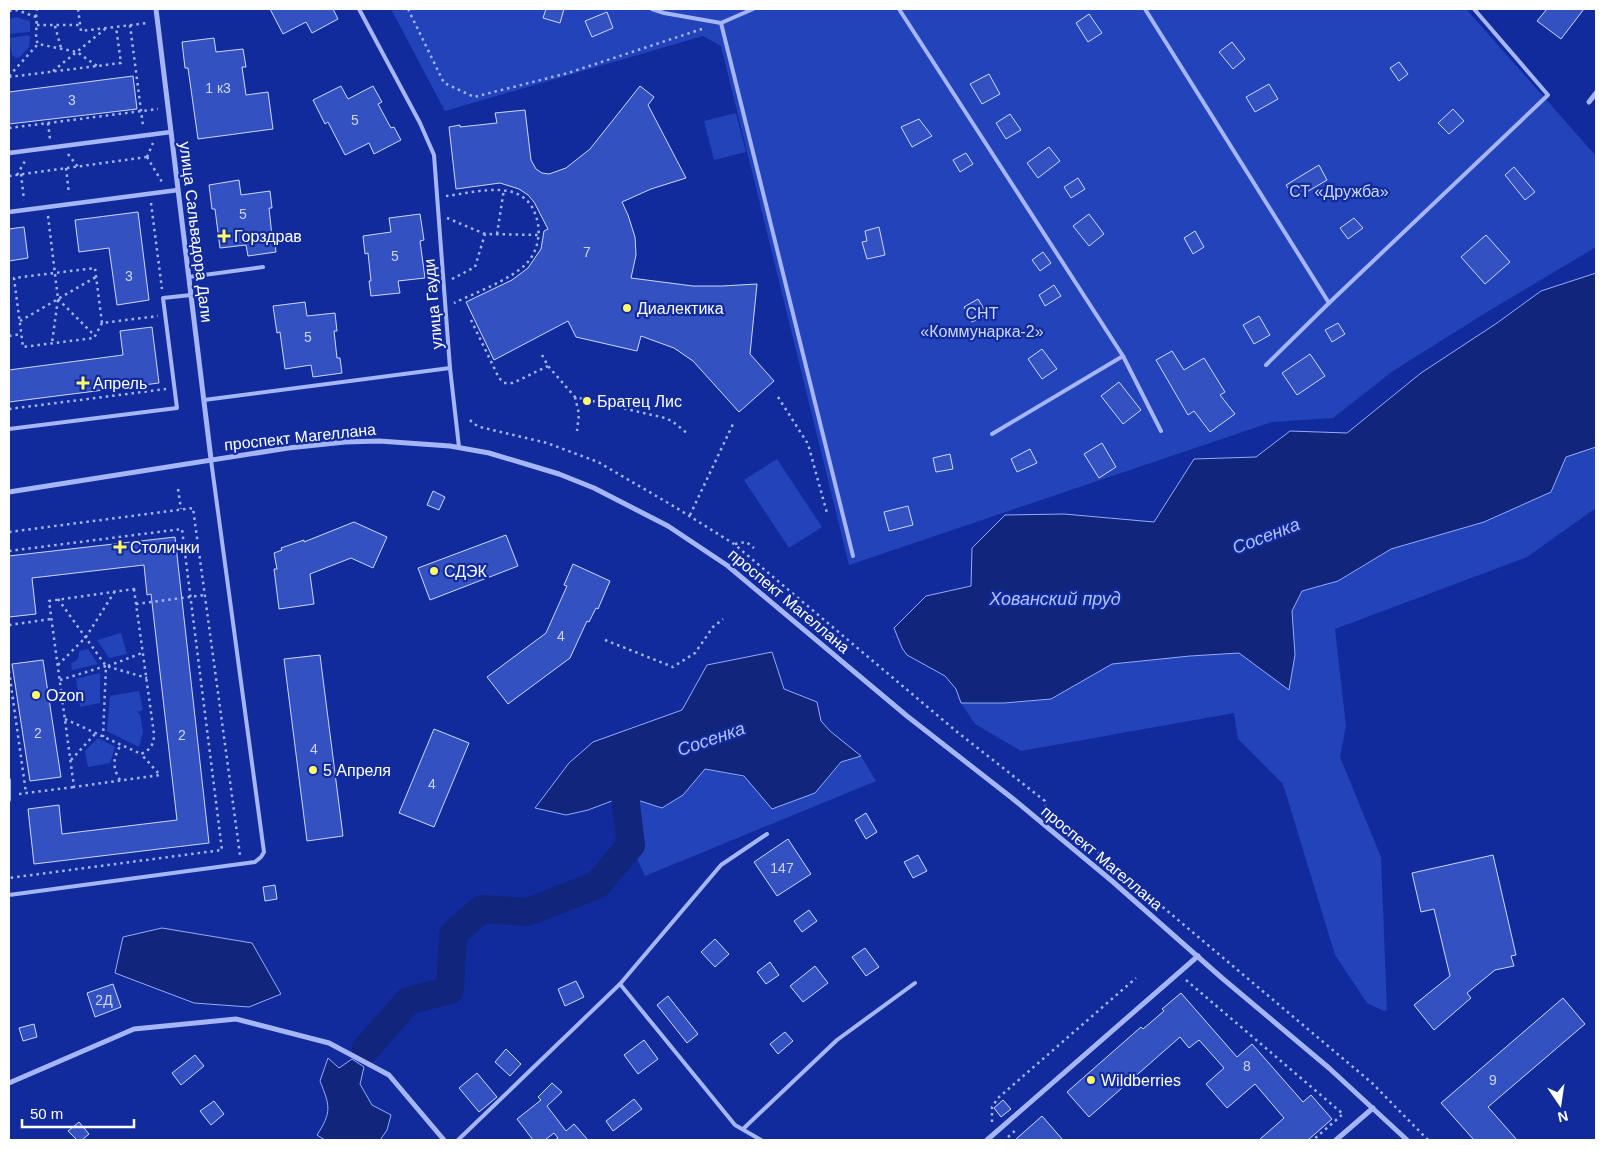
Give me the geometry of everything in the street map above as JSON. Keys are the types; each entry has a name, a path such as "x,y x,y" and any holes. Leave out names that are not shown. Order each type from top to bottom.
{"street":[{"name":"улица Сальвадора Дали","path":"156,9 211,459"},
{"path":"1589,102 1596,93"},
{"path":"9,153 171,132"},
{"path":"9,212 178,190"},
{"name":"проспект Магеллана","path":"9,492 288,448 345,442 414,442 459,447 489,453 559,474 634,507 668,526 728,566 907,716 1012,798 1112,881 1373,1108 1407,1140"},
{"path":"987,1140 1198,956"},
{"path":"9,1083 134,1029 236,1019 329,1043 389,1075 444,1140"},
{"path":"1336,1140 1373,1108"}],"lane":[{"name":"улица Гауди","path":"204,400 450,368 434,155 420,123 359,9"},
{"path":"652,9 664,13 721,23 752,9"},
{"path":"899,9 1123,356 1161,431"},
{"path":"1145,9 1329,303"},
{"path":"1266,365 1548,95 1474,9"},
{"path":"721,23 853,556"},
{"path":"189,277 263,267"},
{"path":"9,429 177,408 163,298 191,295"},
{"path":"992,434 1123,356"},
{"path":"450,368 459,447"},
{"path":"9,895 254,862 264,852 211,459"},
{"path":"9,780 9,800"},
{"path":"458,1140 620,984 721,865 767,834"},
{"path":"743,1129 837,1040 915,983"},
{"path":"620,984 735,1125 761,1140"}],"path":[{"path":"37,9 36,39 38,44"},
{"path":"78,9 81,31 148,23"},
{"path":"408,9 444,83 474,98 568,73 703,29"},
{"path":"9,11 17,10 36,17"},
{"path":"37,25 80,25"},
{"path":"130,25 144,135"},
{"path":"55,26 61,48"},
{"path":"9,77 121,63 116,27"},
{"path":"52,72 106,28"},
{"path":"38,44 77,52 97,66"},
{"path":"9,77 38,44"},
{"path":"9,128 158,109"},
{"path":"48,123 51,147"},
{"path":"9,176 147,158 168,191"},
{"path":"66,168 70,204"},
{"path":"21,174 26,210"},
{"path":"496,234 504,189"},
{"path":"437,197 504,189 515,192 531,207 537,220 539,235 532,256 521,268 506,278 446,307"},
{"path":"150,194 163,298"},
{"path":"47,207 58,299 52,343"},
{"path":"446,218 485,234 539,235"},
{"path":"444,282 475,267 485,234"},
{"path":"95,268 96,277 102,323 94,338 23,347 14,278 95,268"},
{"path":"20,321 96,277"},
{"path":"58,299 96,336"},
{"path":"102,323 165,315"},
{"path":"471,320 499,378 504,383 513,383 548,366"},
{"path":"9,336 21,334"},
{"path":"542,355 548,366 575,397 579,414 577,431"},
{"path":"9,409 174,388"},
{"path":"575,397 665,418 688,434"},
{"path":"778,397 808,444 827,513"},
{"path":"470,420 480,427 547,443 598,462 734,544 956,731 1045,801 1046,808 1058,820 1372,1083 1428,1140"},
{"path":"690,516 732,424"},
{"path":"178,489 181,510"},
{"path":"9,532 193,508 241,864"},
{"path":"9,551 182,529 222,850 9,878"},
{"path":"734,544 746,542 754,548"},
{"path":"74,787 49,600 134,589 154,740 148,751 141,754"},
{"path":"58,665 86,637 115,591"},
{"path":"136,604 205,595"},
{"path":"58,599 106,666 103,737"},
{"path":"605,640 673,667 695,653 713,627 723,618"},
{"path":"9,624 51,619"},
{"path":"60,680 143,652"},
{"path":"106,666 147,678"},
{"path":"9,671 26,793"},
{"path":"9,796 160,775 141,754 65,720"},
{"path":"71,761 96,733"},
{"path":"120,780 114,763 116,753 121,745"},
{"path":"1178,973 1343,1114 1313,1140"},
{"path":"996,1133 991,1115 992,1107 998,1098 1136,978"}],"green space":[{"path":"391,9 1466,9 1596,156 1596,247 1393,371 1333,418 1272,422 849,565 721,46 703,36 445,111"},
{"path":"16,17 30,21 30,32 9,34 9,19"},
{"path":"28,35 30,37 29,47 20,57 16,58 12,55 9,38"},
{"path":"736,113 746,152 714,160 704,121"},
{"path":"1596,447 1596,508 1527,557 1335,629 1346,726 1340,757 1381,857 1387,1010 1384,1011 1367,1003 1335,955 1283,784 1238,739 1234,713 1021,751 975,724 961,703 1004,703 1051,699 1112,664 1239,653 1289,689 1295,655 1292,611 1302,591 1339,581 1391,549 1484,522 1551,492 1566,457"},
{"path":"777,459 822,527 789,548 744,480"},
{"path":"121,633 127,654 109,658 97,640"},
{"path":"88,649 98,664 72,670 71,663 78,659 79,651"},
{"path":"100,673 100,703 80,707 76,679"},
{"path":"139,691 143,710 137,712 140,714 143,732 139,747 107,731 110,696"},
{"path":"98,738 115,747 110,763 88,767 85,751"},
{"path":"861,756 876,781 645,876 631,845 625,796 662,808 683,795 705,769 815,793 842,762"}],"water":[{"name":"Хованский пруд","path":"1596,273 1596,447 1566,457 1551,492 1484,522 1391,549 1338,581 1302,591 1292,611 1295,655 1289,690 1239,653 1112,664 1051,699 1004,703 961,703 956,689 945,676 907,655 902,648 894,628 926,596 971,586 972,548 1005,515 1064,514 1154,522 1194,459 1256,457 1290,431 1347,433 1421,373 1497,323 1541,291"},
{"path":"772,652 784,689 817,702 821,721 830,731 861,756 841,762 815,793 772,809 744,776 705,769 683,795 662,808 625,796 588,810 566,815 535,808 569,763 593,742 682,710 707,665"},
{"path":"162,928 252,943 281,994 249,1007 194,1003 115,973 123,937"},
{"path":"328,1058 339,1068 352,1059 364,1067 360,1084 372,1105 391,1115 387,1130 380,1140 325,1140 317,1135 325,1120 328,1109 320,1081"}],"building":[{"path":"270,9 333,9 338,19 312,33 306,22 283,34"},
{"path":"546,9 564,9 560,23 543,18"},
{"path":"1547,9 1584,9 1561,39 1537,21"},
{"path":"607,12 613,28 592,37 585,21"},
{"path":"1089,14 1102,33 1088,42 1076,23"},
{"path":"214,38 216,52 243,49 246,67 242,67 246,95 268,92 273,129 198,139 188,68 185,68 182,42"},
{"path":"1232,42 1245,59 1233,69 1219,52"},
{"path":"1399,62 1408,74 1399,81 1390,68"},
{"path":"989,74 1000,94 982,104 970,84"},
{"path":"133,76 137,109 9,124 9,92"},
{"path":"1269,84 1278,99 1255,112 1246,97"},
{"path":"341,86 348,99 373,86 382,102 378,104 391,128 394,127 401,140 374,154 369,143 345,155 328,122 325,124 313,100"},
{"path":"640,86 654,97 648,105 686,178 651,189 622,202 635,237 636,255 631,278 693,286 757,284 750,354 774,381 739,412 693,361 674,348 641,336 637,351 576,337 568,321 494,360 466,302 512,280 528,268 541,249 544,231 548,229 534,202 519,189 500,183 456,189 449,127 497,123 495,113 525,110 531,160 536,169 542,173 549,174 566,168 590,149"},
{"path":"1453,109 1464,121 1449,134 1438,123"},
{"path":"1010,114 1021,130 1006,139 996,123"},
{"path":"919,119 932,136 912,147 901,127"},
{"path":"1049,147 1060,161 1038,178 1027,163"},
{"path":"966,153 973,164 960,172 953,160"},
{"path":"1319,165 1327,180 1295,199 1286,185"},
{"path":"1514,167 1535,192 1525,200 1505,175"},
{"path":"1078,178 1085,189 1071,198 1064,187"},
{"path":"239,180 241,195 270,191 272,208 269,208 276,252 248,256 246,245 220,248 215,209 212,209 209,185"},
{"path":"138,212 149,300 117,305 109,248 79,252 75,220"},
{"path":"420,214 424,240 420,241 425,278 398,281 400,293 371,296 368,253 365,254 363,236 391,232 389,218"},
{"path":"1089,214 1104,234 1089,246 1073,226"},
{"path":"1354,218 1363,228 1348,239 1340,228"},
{"path":"24,227 28,258 9,261 9,229"},
{"path":"879,227 885,255 867,259 862,242 867,241 865,231"},
{"path":"1195,231 1204,247 1193,254 1184,238"},
{"path":"1486,235 1510,262 1485,284 1461,257"},
{"path":"1043,252 1051,263 1040,271 1032,260"},
{"path":"1054,285 1061,296 1045,306 1039,295"},
{"path":"978,299 987,314 972,322 964,307"},
{"path":"305,302 307,316 335,313 337,331 334,331 337,358 340,358 342,373 313,377 311,365 285,369 280,332 277,333 273,306"},
{"path":"1259,316 1270,335 1254,344 1243,325"},
{"path":"1338,323 1345,334 1332,342 1325,330"},
{"path":"152,327 159,383 9,402 9,370 123,355 120,331"},
{"path":"1042,349 1057,369 1042,379 1028,359"},
{"path":"1172,351 1184,370 1204,358 1225,392 1220,395 1235,414 1210,432 1194,411 1188,415 1156,360"},
{"path":"1310,354 1325,376 1297,395 1282,373"},
{"path":"1119,382 1141,410 1123,424 1101,396"},
{"path":"1102,443 1116,467 1099,478 1084,454"},
{"path":"1030,449 1037,463 1017,472 1011,459"},
{"path":"950,454 953,469 936,472 933,458"},
{"path":"433,491 445,497 439,510 427,505"},
{"path":"908,506 913,525 889,531 884,512"},
{"path":"354,522 387,537 373,568 351,558 310,574 314,604 279,609 274,569 277,569 274,553 282,550 281,548 304,540 304,542"},
{"path":"506,535 518,566 430,600 418,568"},
{"path":"175,537 209,843 34,864 28,809 59,805 62,834 177,820 151,594 147,595 144,565 32,578 36,614 9,617 9,556"},
{"path":"573,564 610,581 598,609 596,608 589,622 587,621 570,658 508,704 487,677 546,633 567,586 564,585"},
{"path":"320,655 343,836 307,841 284,659"},
{"path":"43,660 61,777 30,781 12,664"},
{"path":"434,729 469,743 434,827 399,813"},
{"path":"866,813 877,832 866,839 855,820"},
{"path":"788,839 811,874 777,896 754,862"},
{"path":"918,855 927,871 913,878 904,862"},
{"path":"1493,855 1516,955 1511,956 1514,966 1495,970 1467,993 1471,998 1434,1030 1414,1005 1450,976 1434,909 1421,912 1412,873"},
{"path":"275,885 277,899 265,901 263,887"},
{"path":"809,910 817,921 802,932 794,921"},
{"path":"715,939 729,954 715,967 701,952"},
{"path":"865,948 879,967 866,976 852,957"},
{"path":"770,962 779,975 766,984 757,972"},
{"path":"815,966 828,983 803,1002 790,986"},
{"path":"576,981 584,997 565,1006 558,989"},
{"path":"113,984 121,1007 95,1017 87,993"},
{"path":"1181,993 1237,1057 1252,1044 1303,1102 1311,1095 1332,1119 1308,1140 1259,1140 1284,1118 1255,1084 1227,1108 1206,1084 1224,1068 1199,1040 1189,1048 1180,1037 1089,1117 1067,1092 1141,1027 1143,1029 1164,1011 1162,1009"},
{"path":"668,996 698,1034 687,1043 657,1005"},
{"path":"1563,998 1585,1024 1488,1107 1517,1140 1474,1140 1441,1103"},
{"path":"34,1024 37,1037 23,1041 19,1028"},
{"path":"785,1032 793,1041 778,1054 770,1044"},
{"path":"644,1040 658,1059 638,1074 624,1055"},
{"path":"506,1049 521,1064 510,1076 495,1062"},
{"path":"195,1055 204,1066 181,1085 172,1073"},
{"path":"477,1073 497,1097 479,1112 459,1088"},
{"path":"552,1083 562,1092 547,1106 566,1131 574,1124 588,1140 555,1140 558,1138 554,1133 545,1140 533,1140 517,1119 541,1100 538,1097"},
{"path":"634,1099 642,1109 613,1131 606,1121"},
{"path":"1003,1100 1011,1109 1001,1117 994,1108"},
{"path":"214,1101 224,1114 211,1125 200,1111"},
{"path":"1042,1116 1063,1140 1015,1140"},
{"path":"79,1122 89,1134 82,1140 77,1140 68,1131"}],"waterway":[{"name":"Сосенка","path":"366,1049 408,1001 450,990 453,934 482,909 528,912 597,885 631,845 625,796 652,769"}],"place":[{"name":"Горздрав","path":"224,236"},
{"name":"Диалектика","path":"627,308"},
{"name":"Апрель","path":"83,383"},
{"name":"Братец Лис","path":"587,401"},
{"name":"Столички","path":"120,547"},
{"name":"СДЭК","path":"434,571"},
{"name":"Ozon","path":"36,695"},
{"name":"5 Апреля","path":"313,770"},
{"name":"Wildberries","path":"1091,1080"}],"park label":[{"name":"СТ «Дружба»","path":"1339,191"},
{"name":"СНТ «Коммунарка-2»","path":"982,322"}]}
